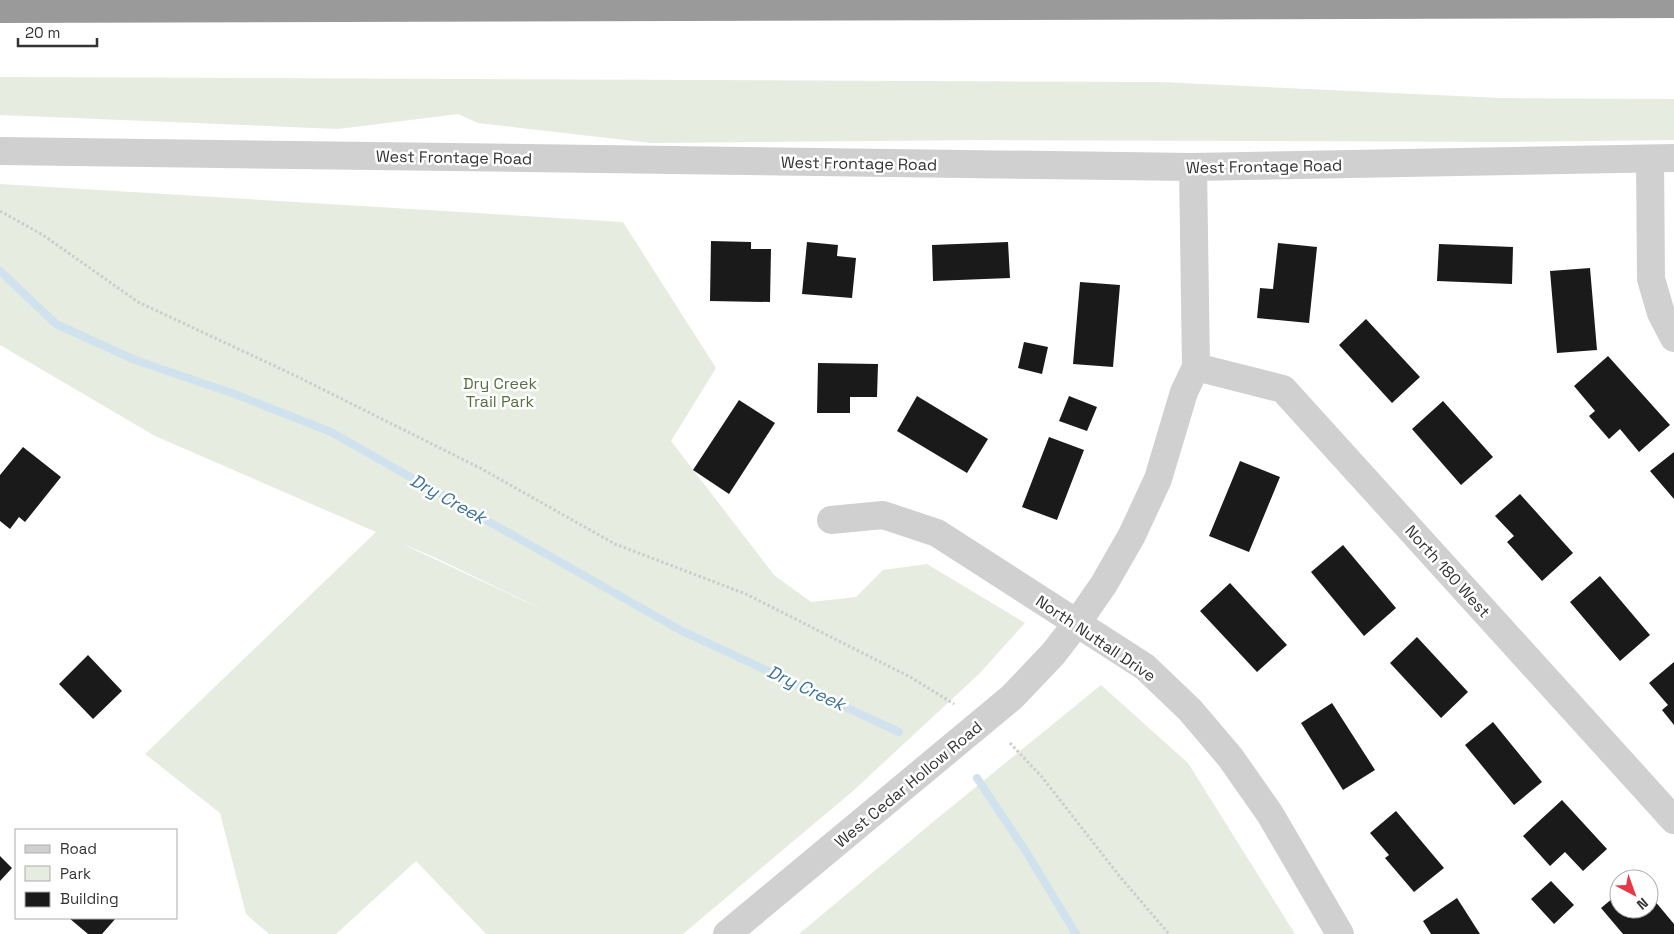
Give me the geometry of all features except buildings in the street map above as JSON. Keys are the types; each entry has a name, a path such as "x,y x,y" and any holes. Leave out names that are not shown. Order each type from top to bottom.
{"highway":[{"path":"0,9 1674,4"}],"street":[{"name":"West Frontage Road","path":"0,151 1193,167 1662,159"},
{"path":"1662,159 1651,279 1661,313 1674,338"},
{"path":"1193,167 1196,367"},
{"name":"West Cedar Hollow Road","path":"727,934 1012,698 1053,654 1107,579 1140,519 1158,479 1184,392 1196,367"},
{"name":"North 180 West","path":"1196,367 1283,389 1674,820"},
{"name":"North Nuttall Drive","path":"831,520 883,516 937,533 1145,667 1190,710 1230,757 1270,814 1340,934"}],"path":[{"path":"0,211 43,235 138,302 296,376 471,464 615,544 746,594 912,678 954,704"},
{"path":"1010,743 1042,776 1121,878 1169,934"}],"green space":[{"path":"0,77 1160,82 1500,98 1674,99 1674,140 1507,142 982,140 651,143 478,123 458,114 338,129 0,115"},
{"name":"Dry Creek Trail Park","path":"0,184 623,222 716,368 671,441 774,575 811,602 856,597 883,570 927,564 1025,623 980,673 853,791 683,934 486,934 416,861 336,934 269,934 246,914 220,813 145,754 376,532 155,436 0,345","holes":["398,542 436,558 552,614"]},
{"path":"1101,685 1188,763 1295,934 799,934 939,817"}],"waterway":[{"name":"Dry Creek","path":"0,271 56,324 135,360 232,393 331,432 680,630 899,732"},
{"name":"Dry Creek","path":"977,778 1027,853 1076,934"}]}
